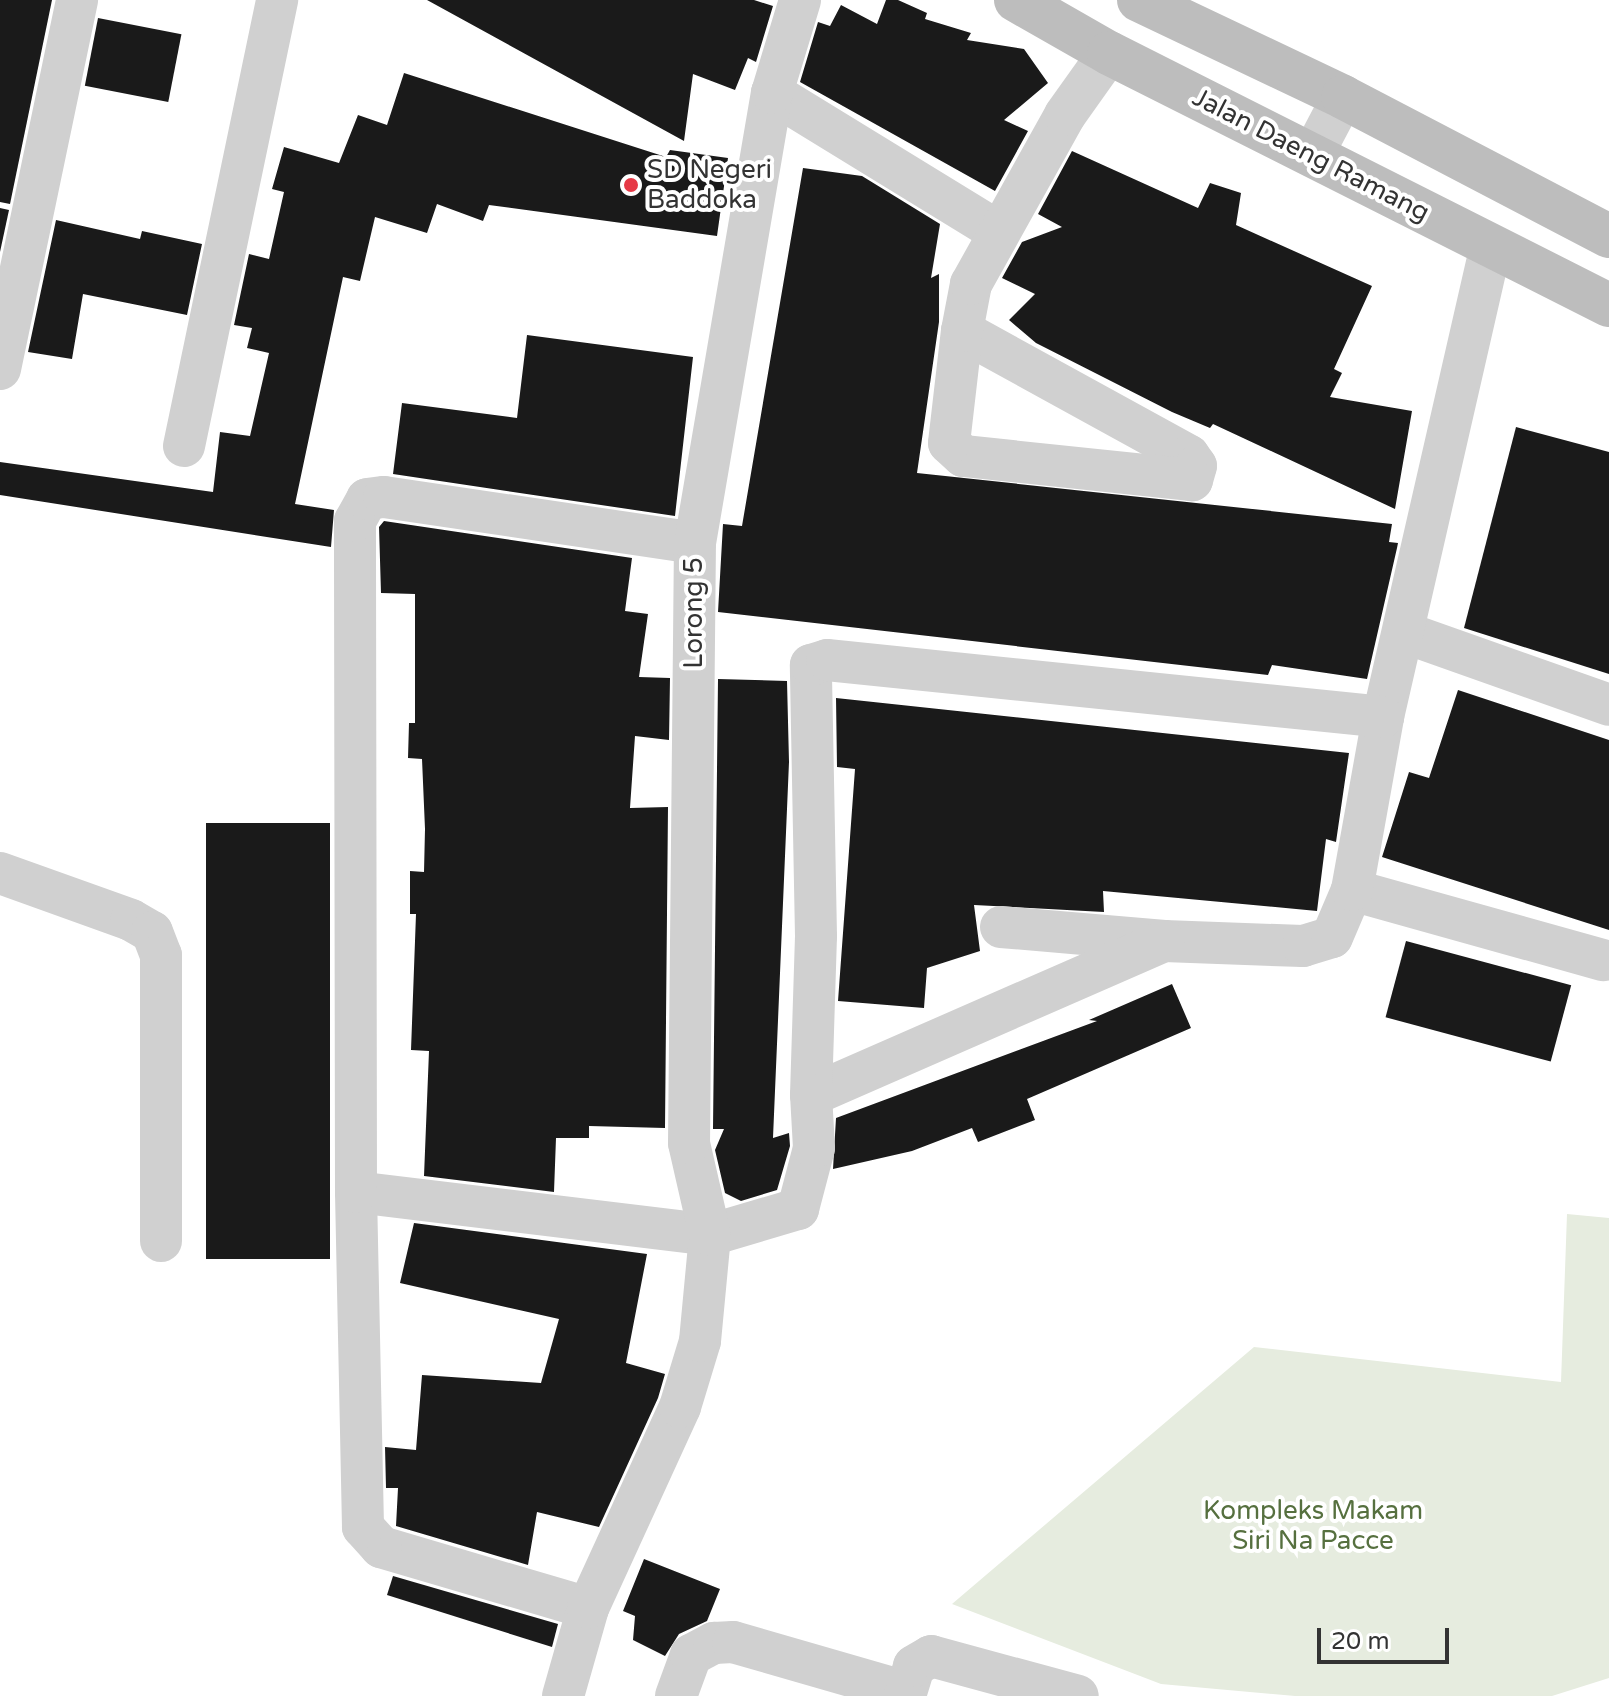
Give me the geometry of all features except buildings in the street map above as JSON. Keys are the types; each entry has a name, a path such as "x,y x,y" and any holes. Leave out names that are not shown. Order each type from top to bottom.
{"main road":[{"name":"Jalan Daeng Ramang","path":"1016,0 1109,53 1609,305"},
{"path":"1139,0 1343,97 1609,236"}],"street":[{"path":"0,369 77,0"},
{"path":"184,446 277,0"},
{"name":"Lorong 5","path":"563,1696 588,1608 680,1407 700,1341 710,1235 689,1143 695,543 772,93 800,0"},
{"path":"962,331 1189,456 1196,466 1192,480 955,454 949,443 962,331 971,284 1065,115 1109,53"},
{"path":"772,93 999,232"},
{"path":"1312,156 1343,97"},
{"path":"1001,927 1164,941 1317,945 1332,937 1352,890 1383,717 1406,633 1491,245"},
{"path":"588,1608 381,1547 368,1538 363,1527 356,1192 355,521 367,499 384,497 695,543"},
{"path":"1406,633 1609,705"},
{"path":"356,1192 710,1235 798,1209 814,1148 811,1095 816,936 811,665 827,660 1383,717"},
{"path":"0,873 131,920 152,932 161,955 161,1241"},
{"path":"1352,890 1603,960"},
{"path":"811,1095 1164,941"},
{"path":"676,1696 691,1655 714,1643 733,1642 905,1694 914,1666 931,1656 1078,1696"}],"green space":[{"name":"Kompleks Makam Siri Na Pacce","path":"1567,1214 1609,1218 1609,1678 1552,1696 1295,1696 1161,1684 952,1604 1254,1347 1561,1382"}],"place":[{"name":"SD Negeri Baddoka","path":"631,185"}]}
